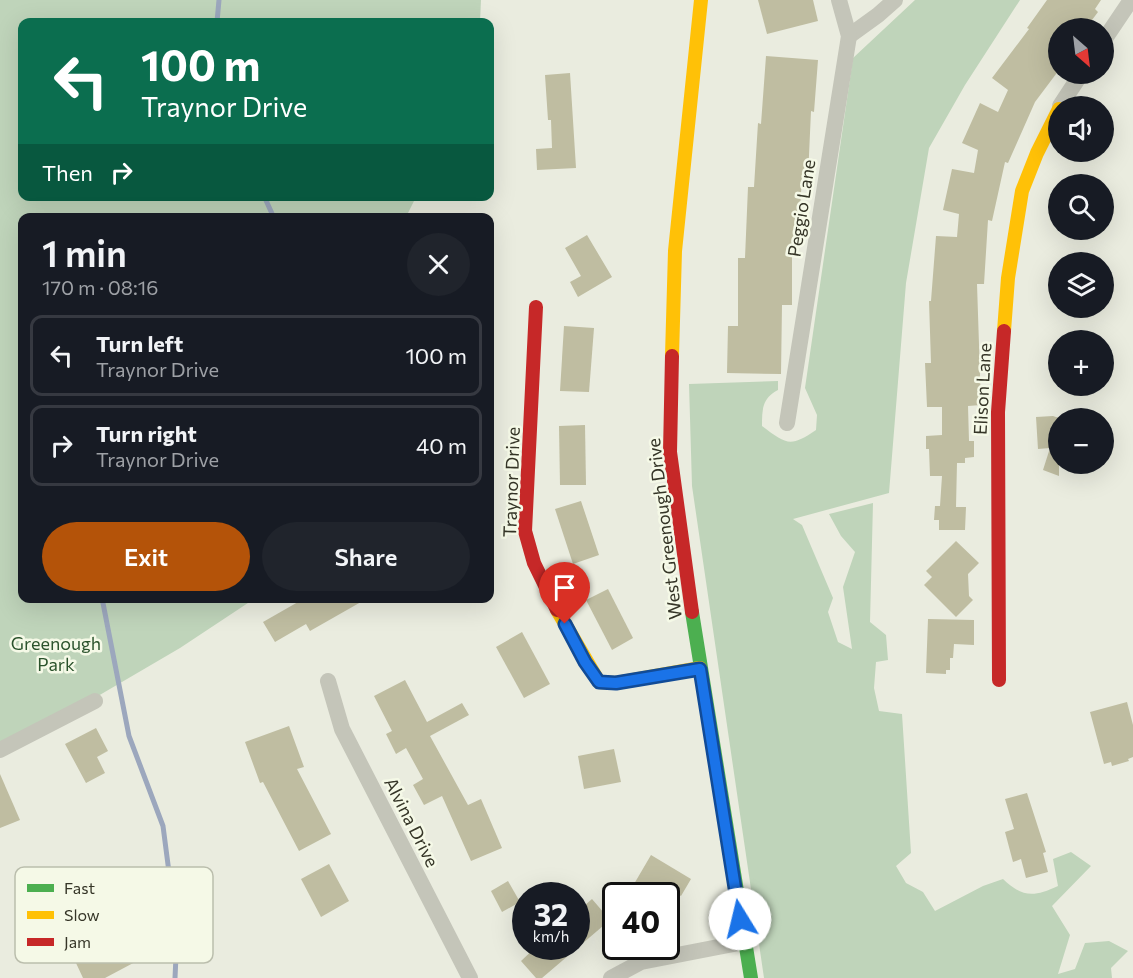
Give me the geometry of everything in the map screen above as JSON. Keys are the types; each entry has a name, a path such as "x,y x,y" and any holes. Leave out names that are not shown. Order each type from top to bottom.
{"street":[{"name":"West Greenough Drive","path":"701,0 675,251 670,452 700,669 750,978"},
{"name":"Peggio Lane","path":"787,423 849,36 839,0"},
{"path":"849,36 895,0"},
{"path":"1114,25 1131,0"},
{"name":"Elison Lane","path":"999,680 998,412 1008,278 1022,191 1048,131"},
{"name":"Traynor Drive","path":"536,307 525,531 527,549 533,566 585,662 599,682 616,683 700,669"},
{"name":"Alvina Drive","path":"328,681 342,729 470,978"},
{"path":"0,750 95,701"},
{"path":"611,978 641,962 744,942"}],"green space":[{"name":"Greenough Park","path":"0,0 481,0 480,18 18,18 18,201 414,201 408,213 18,213 18,603 248,603 180,648 98,696 0,748"},
{"path":"915,0 1020,0 965,85 929,148 906,283 889,493 793,519 802,525 833,598 828,612 838,642 852,649 843,587 855,552 841,536 829,514 873,503 870,622 886,635 888,660 876,662 874,688 879,711 902,714 911,853 896,866 906,883 923,892 935,911 983,886 1003,879 1017,890 1035,894 1058,886 1053,859 1071,852 1091,866 1052,906 1070,935 1058,974 1075,969 1085,943 1109,941 1128,951 1111,968 1112,978 764,978 692,486 689,384 778,381 778,390 769,397 764,405 762,426 788,442 800,440 816,430 817,415 805,388 853,58"}],"building":[{"path":"758,0 813,0 818,21 767,34"},
{"path":"1047,0 1101,0 1095,9 1098,12 1094,18 1048,18 1048,84 1035,102 1008,163 1005,162 992,221 988,220 984,284 977,284 981,405 968,406 969,441 974,441 974,457 965,458 965,463 957,463 956,507 966,507 965,530 939,530 939,520 934,520 935,506 940,506 942,476 930,476 926,436 942,435 942,407 927,407 925,363 931,363 929,301 931,301 936,236 957,237 959,214 943,210 952,169 974,173 978,150 962,143 980,103 998,112 1008,90 992,78 1029,29 1027,28"},
{"path":"766,56 818,60 814,112 811,111 808,177 802,177 798,242 792,241 792,305 782,305 781,374 727,373 728,326 738,326 738,258 745,258 748,187 754,187 758,123 761,124"},
{"path":"570,73 576,168 537,170 536,149 552,148 545,75"},
{"path":"587,235 612,277 578,297 570,282 581,276 565,248"},
{"path":"564,326 594,328 589,392 560,391"},
{"path":"1048,416 1048,448 1038,449 1036,417"},
{"path":"585,425 586,485 560,485 559,426"},
{"path":"1048,454 1048,472 1043,470"},
{"path":"581,501 599,555 573,564 555,509"},
{"path":"956,541 979,563 968,574 969,596 973,600 956,617 924,585 932,577 926,571"},
{"path":"608,589 633,638 612,650 586,600"},
{"path":"296,603 359,603 310,631 306,624 275,642 263,622"},
{"path":"928,619 974,620 974,645 954,644 953,658 950,658 950,670 946,670 946,674 926,673"},
{"path":"522,632 550,684 524,698 496,647"},
{"path":"405,680 427,722 462,703 469,715 430,736 468,805 481,799 502,848 471,861 442,796 424,805 413,785 423,779 406,748 396,754 386,734 392,731 374,696"},
{"path":"1127,702 1133,725 1133,757 1128,759 1129,761 1112,766 1111,762 1104,764 1090,712"},
{"path":"289,726 304,767 297,769 331,834 299,851 263,782 260,783 245,742"},
{"path":"96,728 108,751 97,757 105,773 86,783 65,744"},
{"path":"614,749 621,782 584,789 578,756"},
{"path":"0,774 20,820 0,828"},
{"path":"1027,793 1046,852 1043,853 1048,872 1026,878 1021,859 1013,862 1005,832 1014,829 1005,799"},
{"path":"651,855 691,879 681,896 680,882 635,882"},
{"path":"329,864 349,901 321,917 301,879"},
{"path":"508,881 512,888 512,906 502,912 491,891"},
{"path":"592,899 602,911 602,927 590,937 590,901"},
{"path":"563,960 542,978 536,978 521,961"},
{"path":"76,963 133,963 105,978 83,978"}],"waterway":[{"path":"217,18 219,0"},
{"path":"266,201 272,213"},
{"path":"103,603 129,736 163,826 168,867"},
{"path":"175,978 176,963"}],"traffic: fast":[{"path":"692,612 751,978"}],"traffic: slow":[{"path":"672,356 675,251 701,0"},
{"path":"1004,331 1008,278 1022,191 1048,131"},
{"path":"557,610 599,682 616,683 700,668"}],"traffic: jam":[{"path":"536,307 525,531 534,563 557,610"},
{"path":"999,680 998,412 1004,331"},
{"path":"672,356 670,452 692,612"}],"route":[{"path":"565,624 585,662 599,682 616,683 700,669 740,919"}]}
